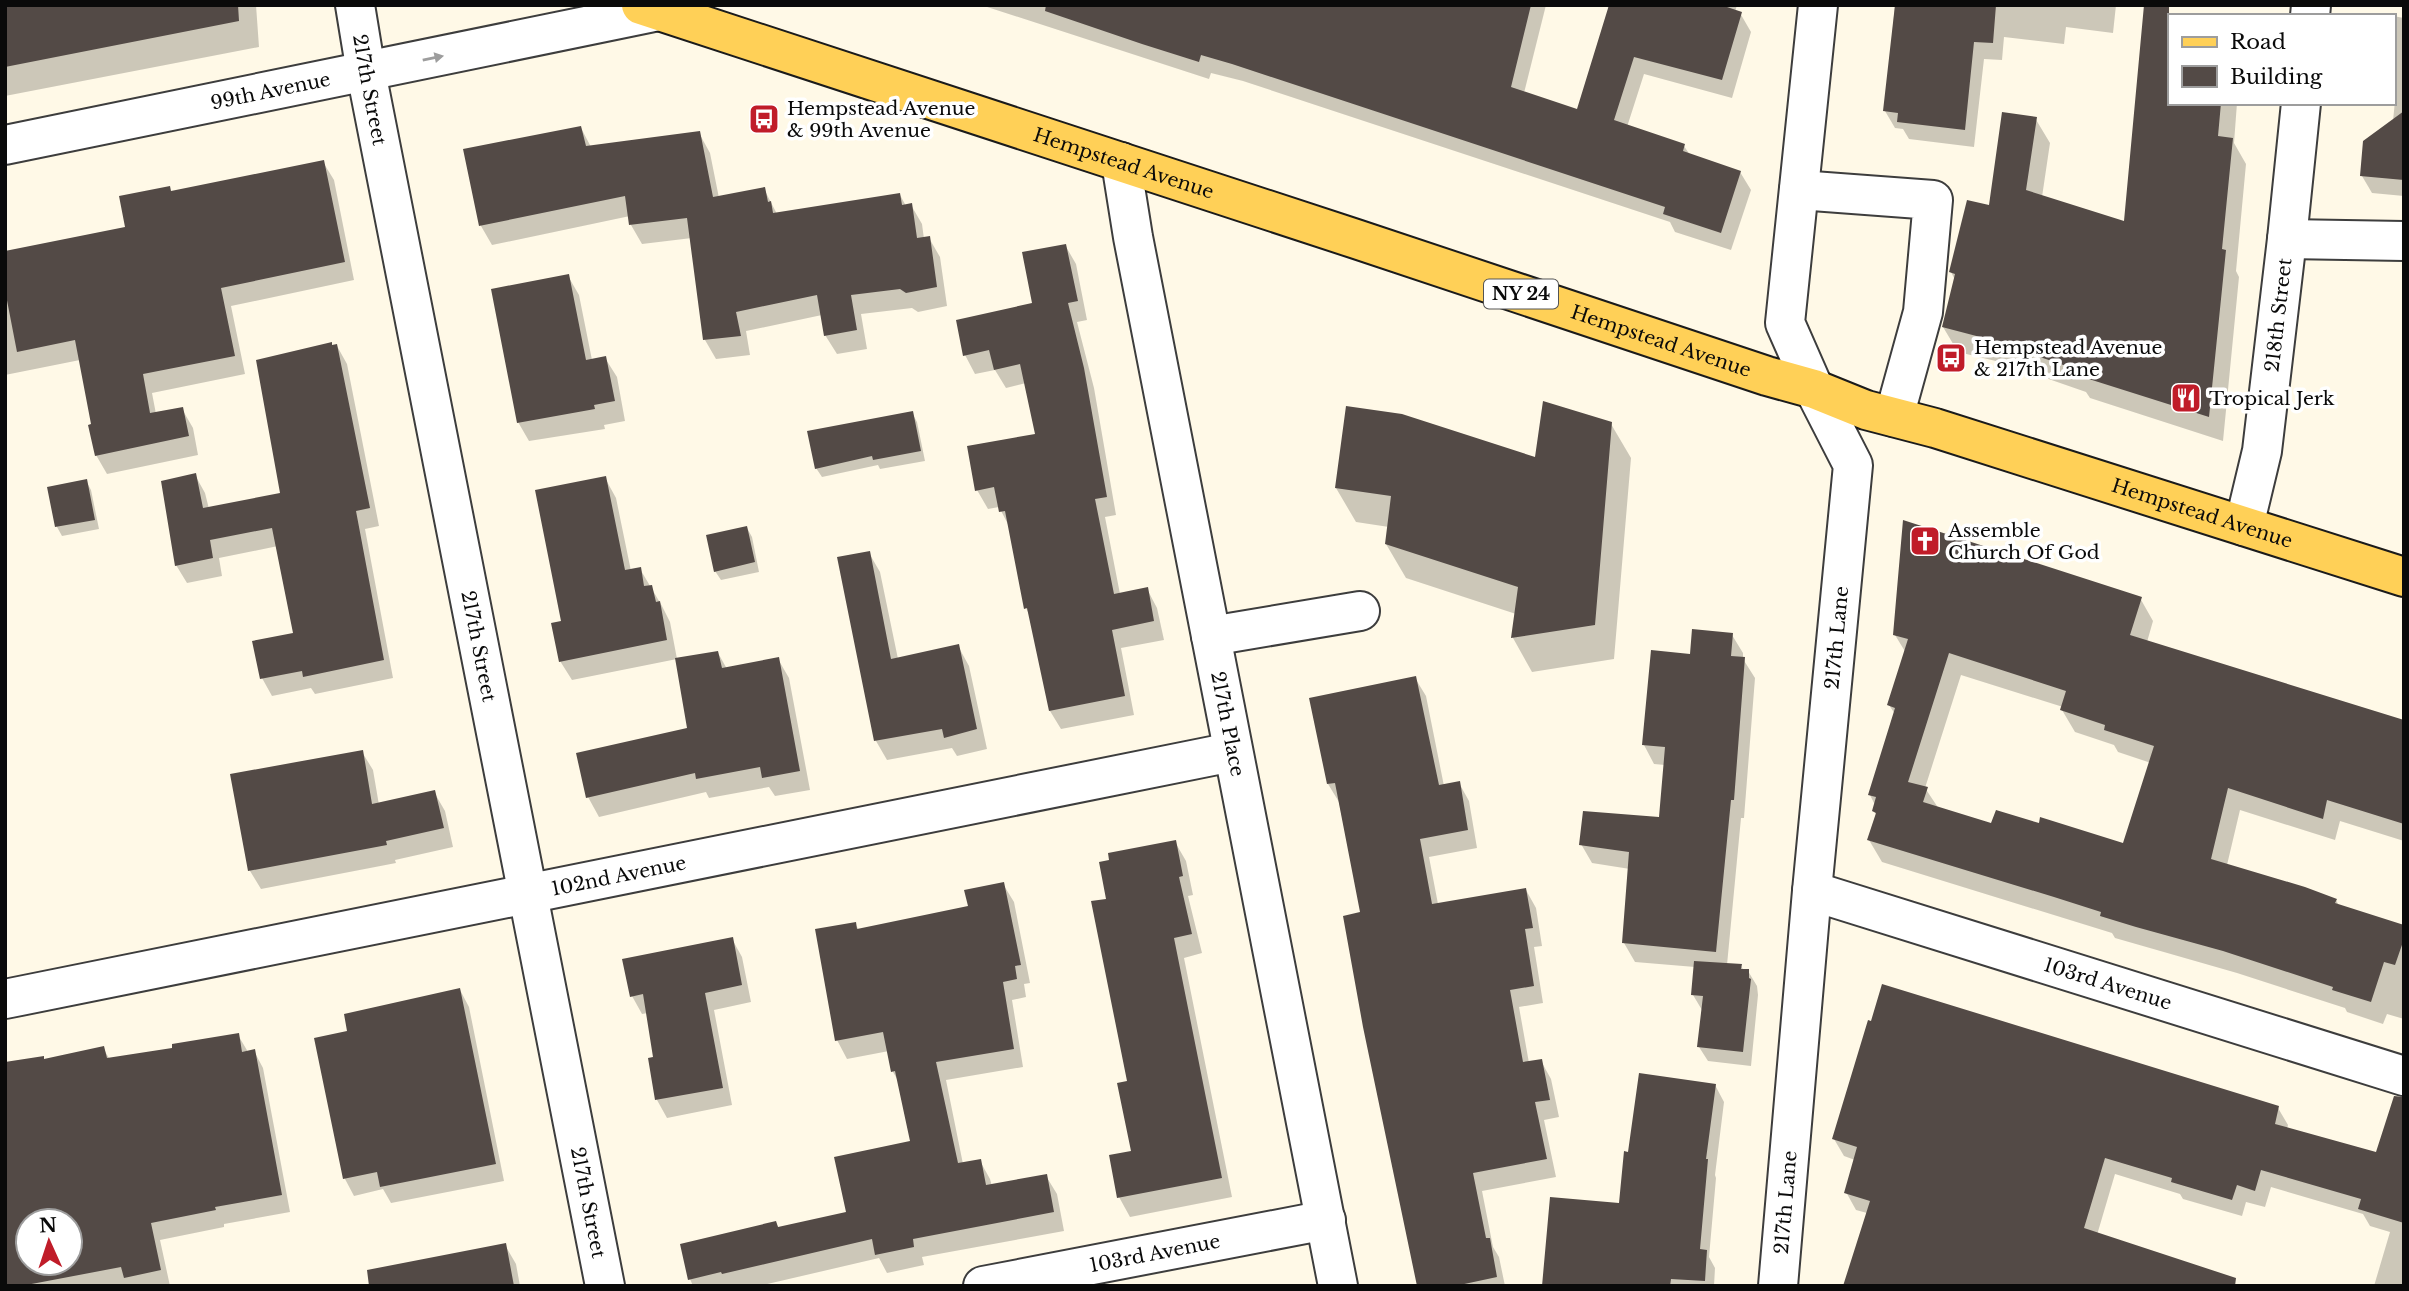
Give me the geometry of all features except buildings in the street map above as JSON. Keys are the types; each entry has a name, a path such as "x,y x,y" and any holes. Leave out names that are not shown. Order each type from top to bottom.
{"main road":[{"name":"Hempstead Avenue","path":"650,8 1767,376 1814,389 1866,410 1935,428 2404,577"}],"street":[{"name":"217th Street","path":"355,5 605,1286"},
{"name":"217th Lane","path":"1777,1286 1853,465 1814,389 1785,323 1818,5"},
{"name":"99th Avenue","path":"5,145 366,72 650,8"},
{"name":"218th Street","path":"2244,526 2262,451 2301,105"},
{"name":"217th Place","path":"1121,162 1210,636 1338,1286"},
{"path":"1799,190 1933,200 1923,312 1894,417"},
{"path":"2287,239 2404,241"},
{"path":"1210,636 1360,611"},
{"name":"102nd Avenue","path":"5,999 1233,752"},
{"name":"103rd Avenue","path":"1812,891 2404,1076"},
{"name":"103rd Avenue","path":"983,1286 1326,1220"}],"place":[{"name":"Hempstead Avenue & 99th Avenue","path":"764,119"},
{"name":"Hempstead Avenue & 217th Lane","path":"1951,358"},
{"name":"Tropical Jerk","path":"2186,398"},
{"name":"Assemble Church Of God","path":"1925,541"}]}
